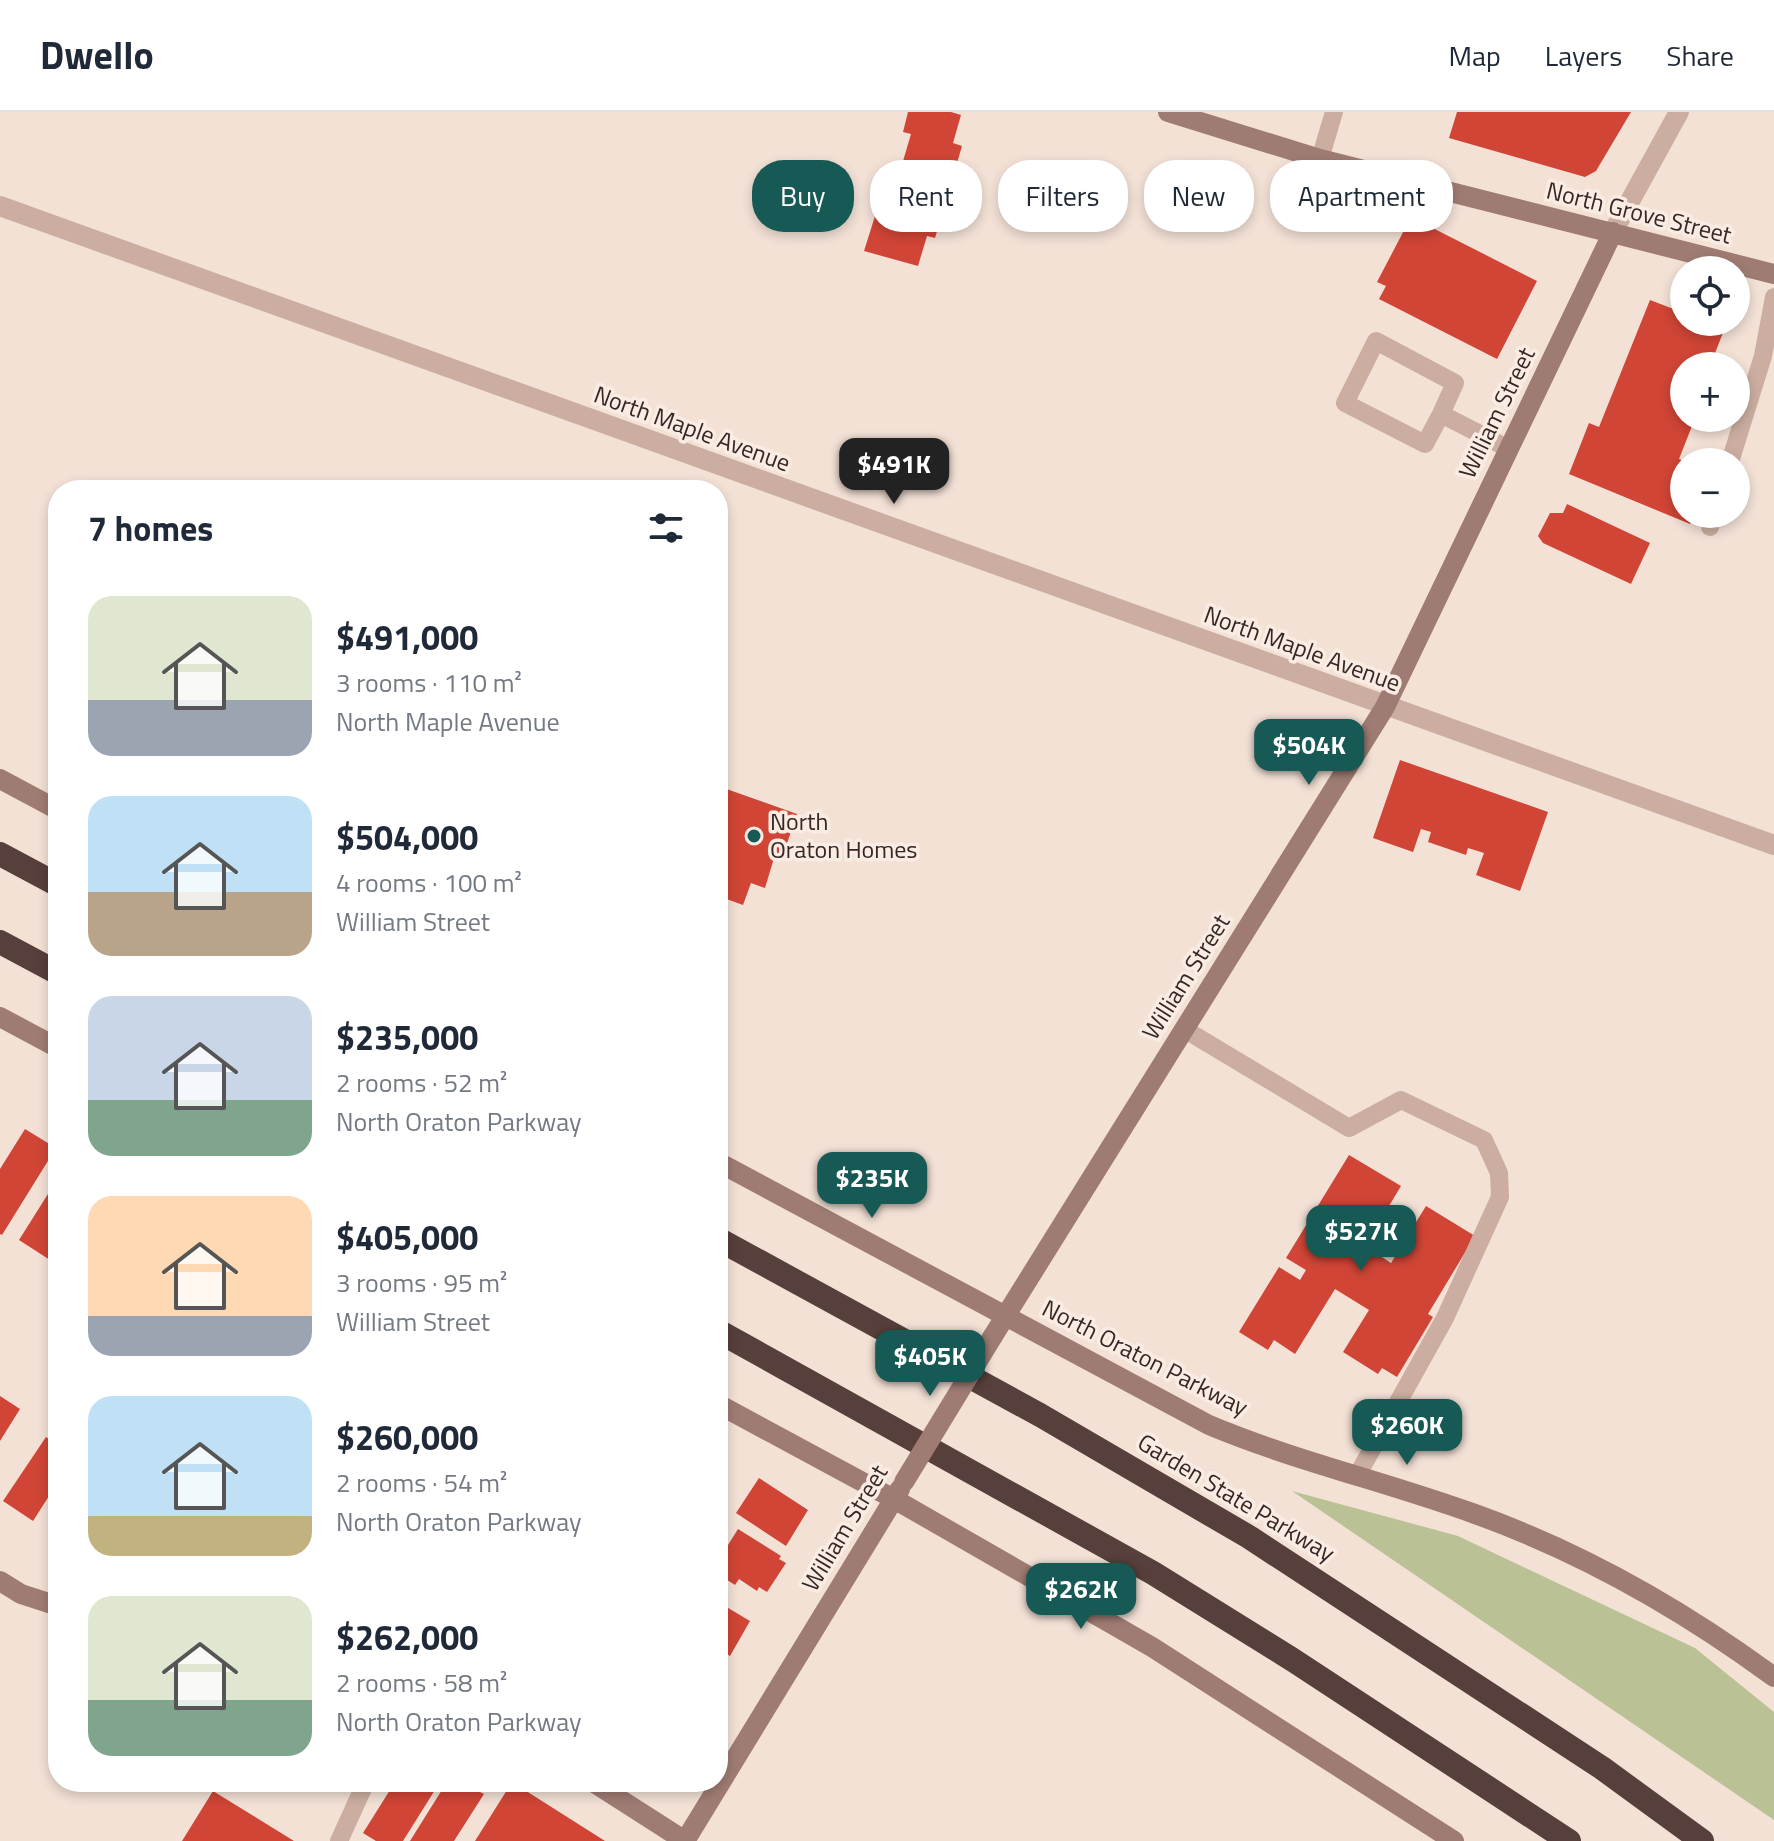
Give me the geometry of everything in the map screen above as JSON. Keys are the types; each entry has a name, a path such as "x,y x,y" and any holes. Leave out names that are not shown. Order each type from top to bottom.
{"highway":[{"path":"0,854 48,880"},
{"path":"0,942 48,968"},
{"name":"Garden State Parkway","path":"728,1244 1040,1415 1249,1537 1602,1768 1702,1841"},
{"path":"728,1337 1153,1573 1306,1668 1569,1841"}],"main road":[{"name":"North Grove Street","path":"1168,112 1320,159 1774,274"},
{"name":"William Street","path":"728,1770 993,1336 1385,707 1613,232"},
{"path":"0,779 48,805"},
{"path":"0,1017 48,1043"},
{"name":"North Oraton Parkway","path":"728,1167 1209,1425 1277,1451 1358,1474 1479,1515 1596,1568 1686,1619 1774,1677"},
{"path":"728,1409 899,1490 1152,1647 1454,1841"},
{"path":"0,1581 21,1594 48,1603"},
{"path":"609,1792 685,1841"},
{"name":"William Street","path":"685,1841 715,1792"}],"street":[{"name":"William Street","path":"1613,232 1679,112"},
{"name":"North Maple Avenue","path":"0,206 1774,845"}],"lane":[{"path":"1320,159 1334,112"},
{"path":"1734,448 1763,356 1774,297"},
{"path":"1376,341 1455,383 1441,414 1425,444 1345,403 1376,341"},
{"path":"1441,414 1509,449"},
{"path":"1184,1029 1349,1128 1401,1100 1484,1140 1499,1173 1500,1197 1445,1318 1358,1474"},
{"path":"339,1841 360,1792"}],"green space":[{"path":"1292,1491 1458,1536 1695,1648 1774,1712 1774,1820"}],"building":[{"path":"908,112 951,112 961,115 953,143 962,146 958,160 903,160 911,134 903,132"},
{"path":"1457,112 1631,112 1596,171 1585,177 1449,138"},
{"path":"870,232 937,232 935,238 927,236 918,266 864,251"},
{"path":"1403,232 1441,232 1537,281 1497,359 1379,299 1386,286 1377,282"},
{"path":"1650,300 1670,308 1670,336 1722,336 1715,352 1670,352 1670,432 1690,432 1683,448 1670,448 1670,516 1569,474 1589,423 1599,427"},
{"path":"1567,504 1650,543 1631,584 1543,543 1538,536 1550,513 1563,513"},
{"path":"1400,760 1548,812 1520,891 1476,875 1484,853 1468,848 1466,855 1428,842 1431,832 1421,829 1413,852 1373,838"},
{"name":"North Oraton Homes","path":"728,790 797,814 781,861 774,858 765,888 751,883 743,905 728,900"},
{"path":"25,1129 48,1143 48,1161 2,1235 0,1234 0,1169"},
{"path":"1349,1155 1401,1186 1365,1246 1391,1263 1426,1206 1475,1236 1428,1314 1433,1317 1397,1377 1382,1368 1378,1374 1343,1352 1369,1310 1335,1289 1295,1354 1274,1340 1268,1350 1239,1332 1279,1267 1300,1280 1306,1270 1286,1258"},
{"path":"48,1194 48,1259 19,1240"},
{"path":"0,1396 20,1409 0,1441"},
{"path":"46,1437 48,1438 48,1498 33,1521 3,1501"},
{"path":"759,1478 808,1510 786,1546 736,1513"},
{"path":"738,1529 781,1556 779,1559 786,1563 767,1592 759,1587 757,1591 739,1579 735,1585 728,1580 728,1545"},
{"path":"728,1608 750,1621 728,1655"},
{"path":"215,1792 294,1841 182,1841"},
{"path":"389,1792 434,1792 403,1841 376,1841 363,1833"},
{"path":"441,1792 484,1794 454,1841 410,1841"},
{"path":"506,1792 528,1792 605,1841 475,1841"}],"place":[{"name":"North Oraton Homes","path":"754,836"}]}
